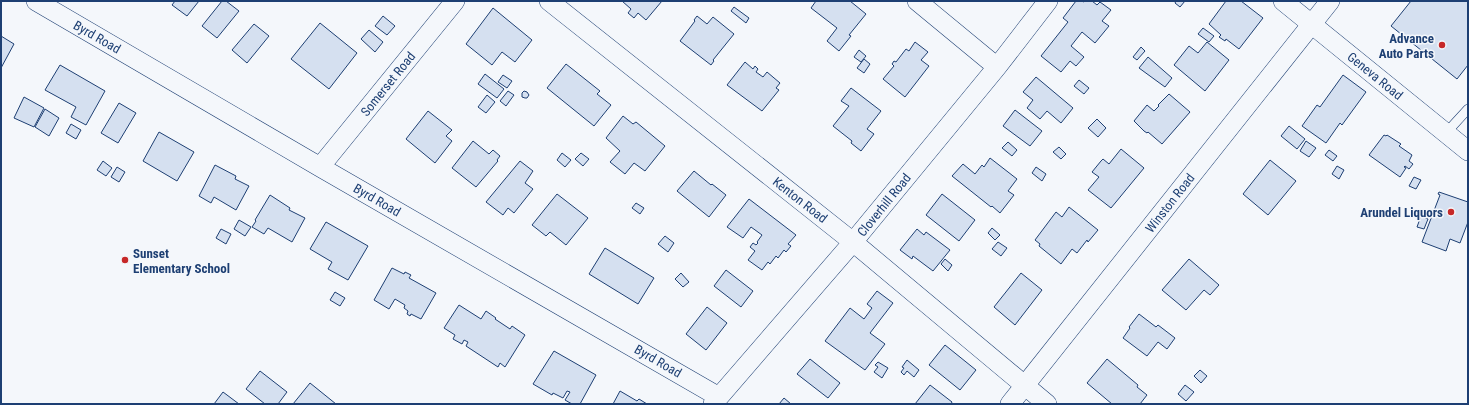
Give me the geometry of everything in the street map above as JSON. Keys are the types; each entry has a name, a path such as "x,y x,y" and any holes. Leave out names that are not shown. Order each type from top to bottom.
{"street":[{"name":"Byrd Road","path":"36,1 716,400"},
{"name":"Somerset Road","path":"320,167 455,1"},
{"name":"Kenton Road","path":"549,1 853,242 1047,404"},
{"path":"917,1 997,67"},
{"name":"Cloverhill Road","path":"716,400 853,242 997,67 1048,1"},
{"name":"Geneva Road","path":"1283,1 1468,151"},
{"name":"Winston Road","path":"1010,404 1330,1"}],"lane":[{"path":"1446,133 1468,109"}],"building":[{"path":"175,1 199,1 187,16 172,5"},
{"path":"222,1 226,1 239,11 217,38 202,26"},
{"path":"622,1 662,1 646,20 638,13 634,18 628,13 631,9"},
{"path":"816,1 850,1 866,14 849,35 851,36 839,51 827,41 837,28 811,8"},
{"path":"1076,1 1092,1 1097,5 1100,2 1111,10 1102,21 1109,26 1095,43 1082,32 1071,46 1084,57 1076,66 1070,61 1061,72 1041,56 1068,22 1063,18"},
{"path":"1176,1 1185,1 1180,7 1175,3"},
{"path":"1226,1 1241,1 1263,18 1239,49 1226,39 1225,41 1219,37 1221,35 1209,24"},
{"name":"Advance Auto Parts","path":"1411,1 1468,1 1468,65 1457,79 1391,26"},
{"path":"734,7 749,18 746,23 731,11"},
{"path":"493,8 532,40 515,62 502,52 492,65 466,44"},
{"path":"383,16 395,26 387,35 375,26"},
{"path":"697,16 707,24 713,17 734,34 713,60 714,61 711,65 680,41"},
{"path":"320,23 357,53 329,89 291,59"},
{"path":"254,24 269,36 247,63 232,50"},
{"path":"1203,28 1214,36 1209,42 1198,34"},
{"path":"369,30 383,42 375,52 361,39"},
{"path":"1,36 14,44 1,68"},
{"path":"915,42 928,52 921,60 929,66 905,97 883,79 894,66 892,64 894,61 896,62 906,49 909,51"},
{"path":"1207,42 1229,60 1205,91 1174,65 1189,46 1198,53"},
{"path":"1141,47 1145,51 1137,60 1133,57"},
{"path":"859,50 866,56 861,62 854,57"},
{"path":"1148,57 1172,78 1165,87 1139,68"},
{"path":"864,59 870,64 864,73 857,68"},
{"path":"745,62 753,69 755,66 758,69 756,72 763,77 767,72 780,83 776,88 779,90 762,111 727,85"},
{"path":"566,64 600,91 597,94 611,105 594,126 547,88"},
{"path":"60,65 105,91 86,125 71,117 76,107 45,90"},
{"path":"485,74 504,89 497,98 478,84"},
{"path":"503,75 512,81 507,88 498,82"},
{"path":"1343,75 1366,92 1342,125 1340,123 1326,143 1302,126 1317,105 1320,107"},
{"path":"1036,77 1073,108 1061,123 1047,111 1040,119 1027,108 1033,100 1023,92"},
{"path":"1079,80 1089,88 1084,94 1074,86"},
{"path":"851,88 881,111 867,129 874,134 861,151 851,143 852,141 833,126 849,106 841,101"},
{"path":"508,91 514,95 506,106 500,101"},
{"path":"524,91 529,95 527,98 522,97 522,93"},
{"path":"1169,94 1190,112 1162,144 1148,132 1147,133 1144,131 1134,121 1147,105 1154,111"},
{"path":"487,95 495,102 486,113 478,107"},
{"path":"24,97 44,108 34,127 14,118"},
{"path":"119,103 136,113 118,143 101,133"},
{"path":"45,109 59,118 49,136 35,127"},
{"path":"1015,110 1042,131 1030,146 1003,126"},
{"path":"428,111 452,130 446,136 452,141 435,163 406,139"},
{"path":"623,116 633,124 636,122 665,146 645,171 634,163 625,174 610,162 620,151 606,138"},
{"path":"1097,119 1106,128 1098,137 1088,128"},
{"path":"71,124 81,130 76,139 66,133"},
{"path":"1289,126 1305,139 1297,149 1281,136"},
{"path":"159,132 194,152 177,181 143,161"},
{"path":"1384,135 1387,135 1401,144 1399,146 1412,155 1409,161 1413,164 1409,169 1405,166 1404,167 1406,168 1400,177 1369,155"},
{"path":"473,141 489,154 493,150 500,156 497,160 498,161 476,187 452,168"},
{"path":"1306,141 1316,148 1309,157 1300,151"},
{"path":"1008,142 1017,150 1012,156 1002,148"},
{"path":"1059,147 1066,154 1061,159 1053,152"},
{"path":"1121,149 1144,168 1111,208 1088,190 1099,177 1092,172 1103,159 1109,164"},
{"path":"1329,150 1337,156 1333,161 1325,155"},
{"path":"562,153 571,160 565,167 557,160"},
{"path":"581,153 589,159 583,166 575,159"},
{"path":"990,158 1017,179 1008,191 1014,195 1000,213 952,176 963,164 975,174 982,165 984,167"},
{"path":"1270,160 1296,181 1268,215 1243,194"},
{"path":"103,161 112,168 106,176 97,170"},
{"path":"520,161 533,171 525,183 533,189 514,213 508,208 503,215 486,202"},
{"path":"215,165 236,176 235,179 249,186 236,210 214,197 211,203 199,196"},
{"path":"1337,166 1344,170 1339,179 1332,174"},
{"path":"117,167 125,172 119,182 111,177"},
{"path":"1036,167 1046,174 1042,181 1032,173"},
{"path":"694,171 726,195 709,217 677,191"},
{"path":"1414,177 1421,180 1416,189 1409,186"},
{"name":"Arundel Liquors","path":"1439,192 1468,202 1468,222 1460,243 1450,239 1446,251 1422,242 1440,195 1438,194"},
{"path":"557,194 588,218 566,245 550,232 546,236 532,225"},
{"path":"942,194 975,220 959,241 926,215"},
{"path":"270,195 290,208 289,210 305,218 292,242 268,228 264,234 252,227"},
{"path":"749,199 796,235 788,244 791,246 786,252 784,250 778,258 776,256 770,264 768,262 762,270 748,260 755,251 750,247 753,243 756,245 758,243 757,242 762,235 751,227 743,238 727,227"},
{"path":"636,203 644,208 640,214 632,208"},
{"path":"1069,207 1098,230 1088,242 1087,240 1077,253 1072,249 1061,264 1039,246 1040,244 1035,240 1056,212 1062,217"},
{"path":"1421,216 1428,219 1424,229 1417,227"},
{"path":"239,220 251,227 245,236 234,229"},
{"path":"326,222 368,246 348,280 328,269 332,262 310,249"},
{"path":"992,228 1000,235 995,240 988,233"},
{"path":"221,229 231,234 226,244 216,238"},
{"path":"917,229 924,235 926,232 950,250 933,271 913,256 912,259 900,250"},
{"path":"665,236 674,243 668,252 658,244"},
{"path":"998,242 1007,248 1001,256 992,249"},
{"path":"605,248 654,278 638,304 589,274"},
{"path":"945,259 952,265 948,271 941,264"},
{"path":"1189,259 1219,285 1210,295 1204,290 1186,310 1162,290"},
{"path":"392,268 404,274 405,272 411,275 409,278 436,293 421,319 411,314 410,316 407,314 408,311 404,308 405,305 395,299 389,309 374,300"},
{"path":"726,270 753,291 741,307 714,286"},
{"path":"681,273 689,282 683,287 675,279"},
{"path":"1021,273 1042,290 1015,325 994,307"},
{"path":"877,291 893,303 870,333 885,344 865,370 825,341 850,308 864,319 872,308 867,304"},
{"path":"335,292 345,298 340,306 330,300"},
{"path":"459,305 481,319 486,311 510,329 512,326 525,335 505,367 500,363 498,367 466,346 468,342 464,340 462,344 453,339 455,335 444,328"},
{"path":"707,307 727,323 706,350 686,334"},
{"path":"1139,314 1156,327 1158,325 1175,338 1167,349 1158,342 1147,356 1123,338"},
{"path":"945,345 976,370 960,390 929,365"},
{"path":"554,351 596,375 580,404 572,404 565,400 570,392 567,391 563,398 553,393 552,395 533,384"},
{"path":"810,359 840,383 828,398 797,374"},
{"path":"1107,359 1138,385 1137,387 1147,395 1140,404 1112,404 1087,383"},
{"path":"907,360 919,370 914,377 907,371 904,375 901,372 904,368 902,367"},
{"path":"878,362 888,368 882,378 874,372 878,367 875,365"},
{"path":"1200,370 1207,376 1201,383 1194,376"},
{"path":"260,371 287,392 278,404 265,404 246,389"},
{"path":"310,383 336,404 293,404"},
{"path":"930,385 952,402 951,404 915,404"},
{"path":"1185,385 1194,392 1186,401 1178,394"},
{"path":"620,391 637,401 639,399 647,404 613,404"},
{"path":"223,392 239,404 214,404"},
{"path":"784,398 791,404 779,404"}],"place":[{"name":"Advance Auto Parts","path":"1442,45"},
{"name":"Arundel Liquors","path":"1451,212"},
{"name":"Sunset Elementary School","path":"125,260"}]}
